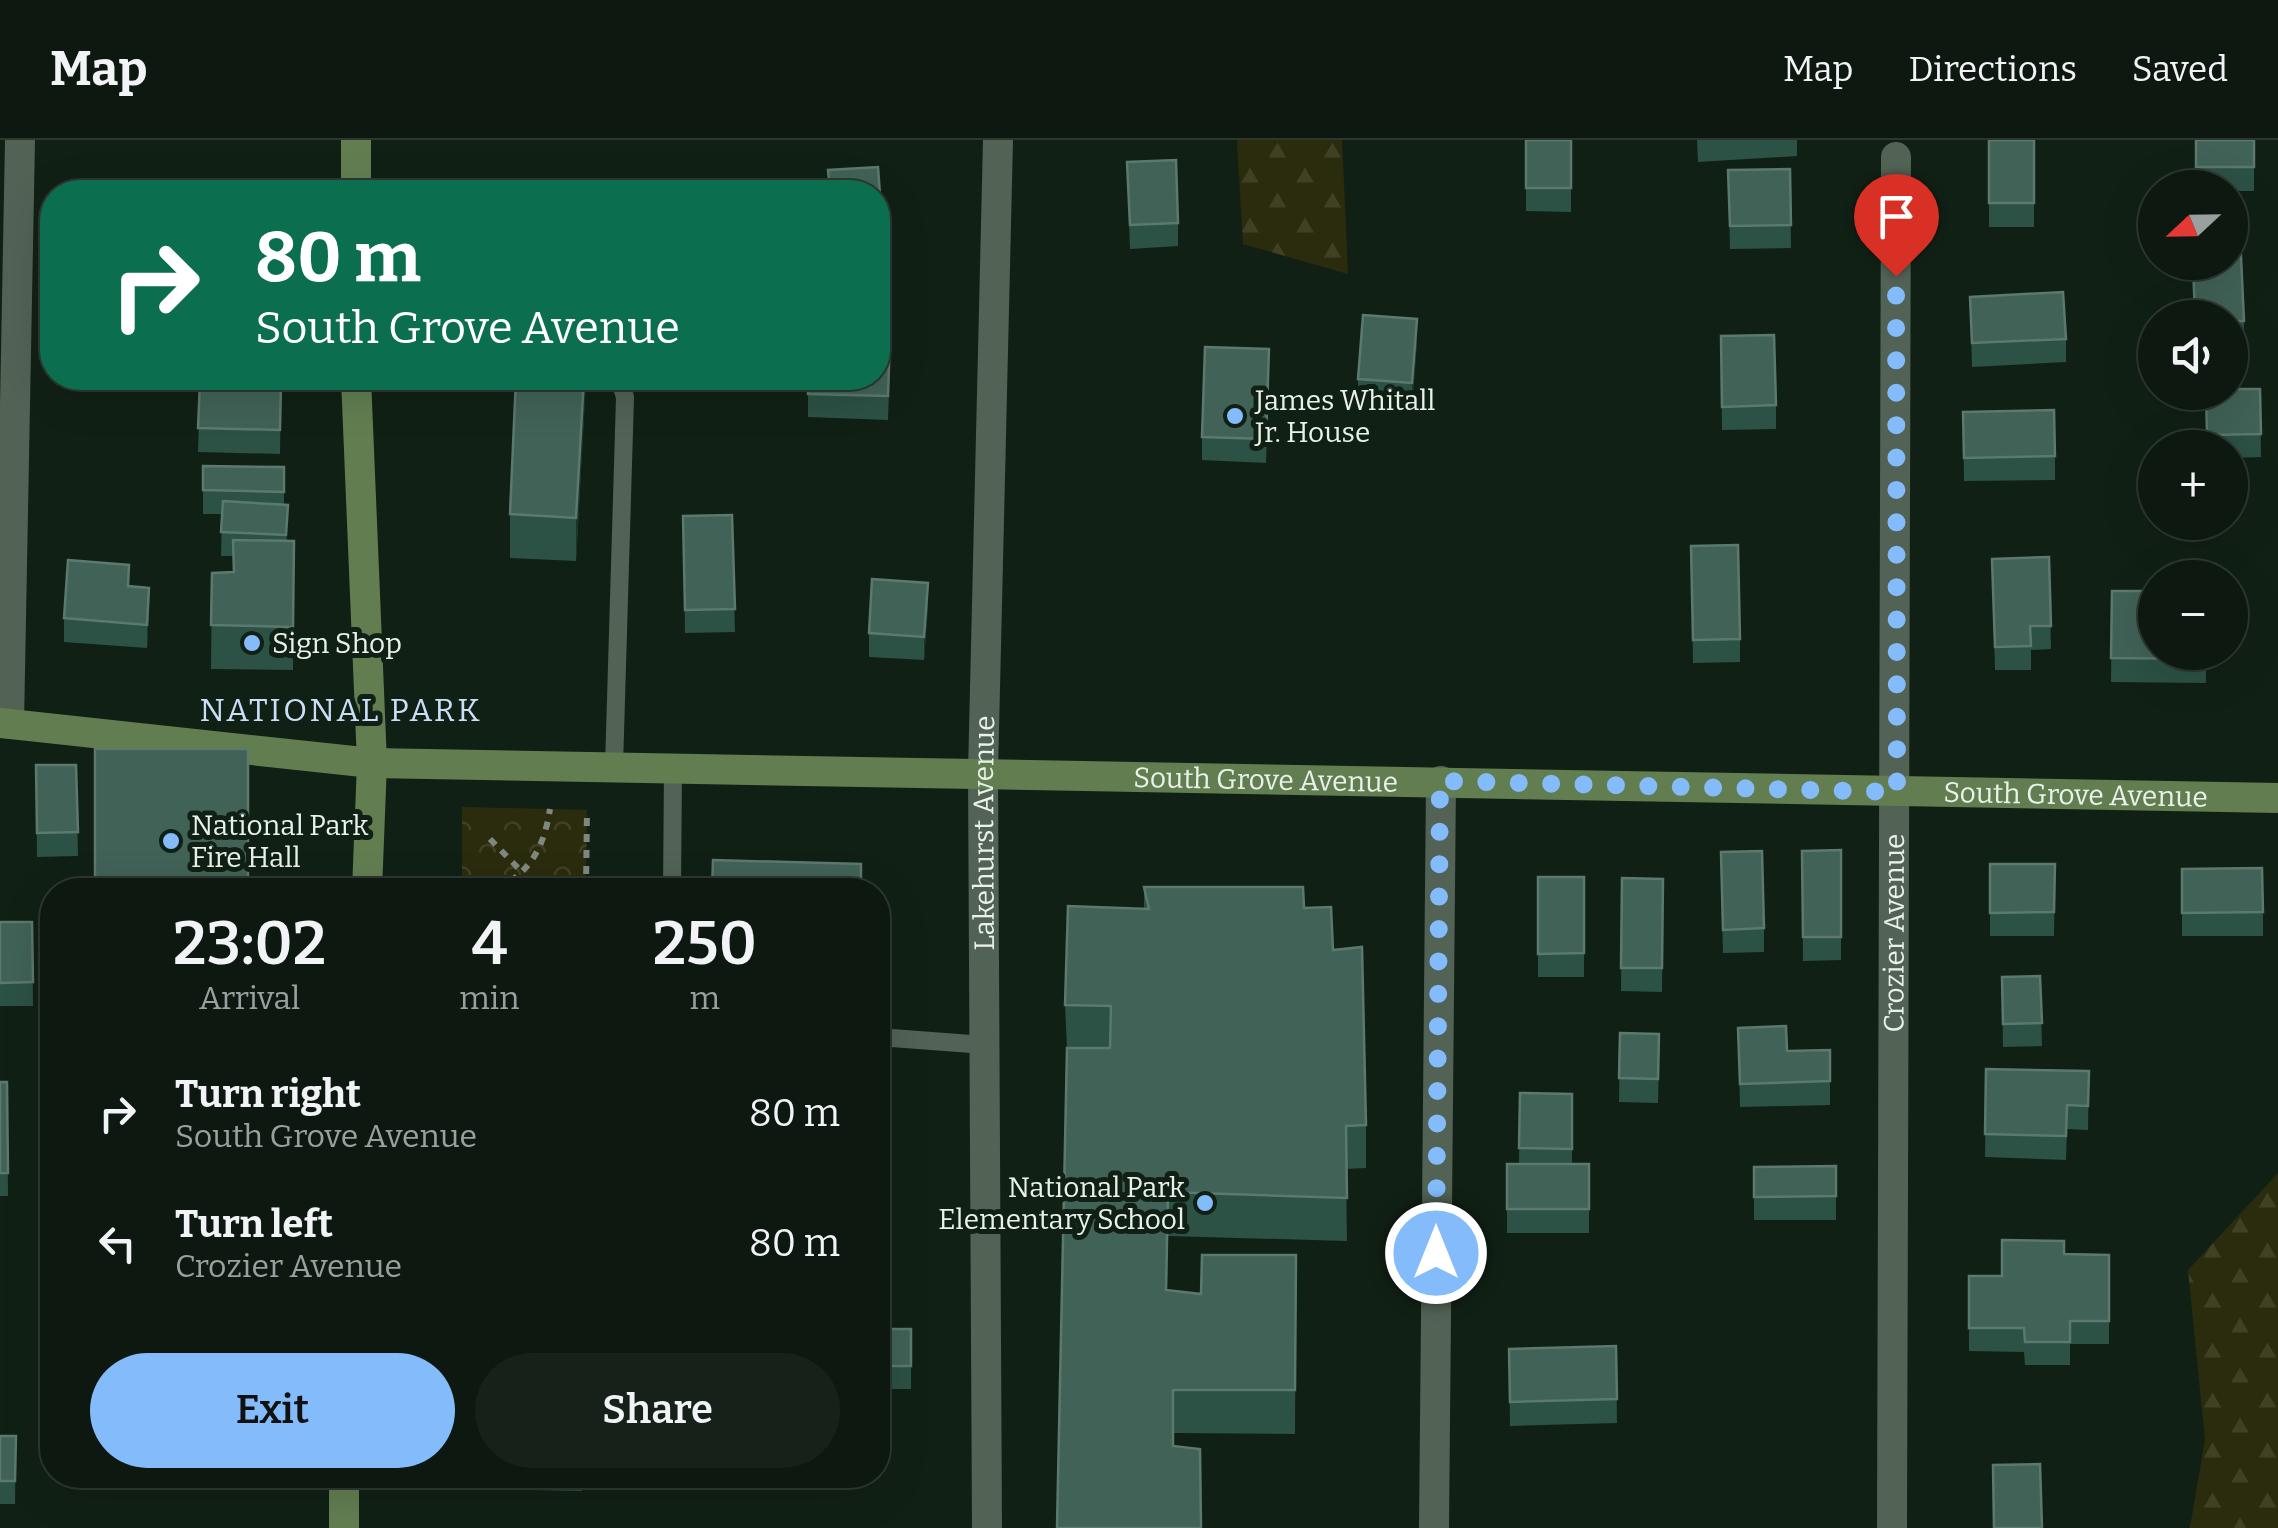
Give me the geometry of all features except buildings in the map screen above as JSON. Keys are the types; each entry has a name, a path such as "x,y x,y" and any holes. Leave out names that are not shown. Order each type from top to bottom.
{"main road":[{"path":"356,140 356,180"},
{"path":"356,390 372,763 367,878"},
{"name":"South Grove Avenue","path":"4,723 372,763 2278,798"},
{"path":"344,1488 344,1528"}],"street":[{"path":"4,723 20,140"},
{"name":"Lakehurst Avenue","path":"987,1528 983,773 998,140"},
{"name":"Crozier Avenue","path":"1892,1528 1896,157"},
{"path":"1434,1528 1440,781"}],"lane":[{"path":"614,767 622,390"},
{"path":"672,768 672,878"},
{"path":"890,1038 984,1045"}],"path":[{"path":"514,878 538,853 550,809"},
{"path":"586,810 586,878"},
{"path":"490,839 522,872"}],"green space":[{"path":"1237,140 1342,140 1348,274 1243,244"},
{"path":"462,807 587,810 586,878 462,878"},
{"path":"2278,1173 2278,1528 2190,1528 2205,1439 2188,1270"}],"place":[{"name":"James Whitall Jr. House","path":"1235,416"},
{"name":"Sign Shop","path":"252,643"},
{"name":"National Park Fire Hall","path":"171,841"},
{"name":"National Park Elementary School","path":"1205,1203"}],"district":[{"name":"NATIONAL PARK","path":"341,710"}],"route":[{"path":"1436,1253 1440,781 1897,792 1896,276"}]}
